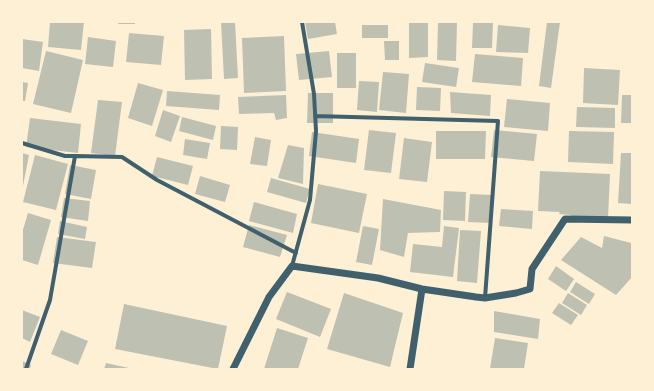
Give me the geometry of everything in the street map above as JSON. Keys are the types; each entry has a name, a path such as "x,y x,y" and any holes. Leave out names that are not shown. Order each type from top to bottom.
{"street":[{"path":"233,369 269,297 292,266 310,200 316,116 314,94 302,22"},
{"path":"316,116 498,121 485,298"},
{"path":"22,143 65,156 122,157 157,180 296,252"},
{"path":"26,369 50,300 75,156"},
{"path":"292,266 378,278 422,289 485,298 530,289 532,269 565,219 632,220"},
{"path":"410,369 422,289"}],"building":[{"path":"50,22 84,22 81,50 48,47"},
{"path":"118,22 135,22 135,24 118,24"},
{"path":"221,22 235,22 238,78 224,79"},
{"path":"305,22 335,22 337,34 308,39"},
{"path":"409,22 428,22 428,57 409,58"},
{"path":"438,22 457,22 456,61 437,60"},
{"path":"547,22 560,22 551,88 539,86"},
{"path":"473,23 493,23 492,48 472,48"},
{"path":"362,25 388,25 388,38 362,38"},
{"path":"498,25 530,28 528,53 496,52"},
{"path":"211,29 212,79 185,80 184,30"},
{"path":"129,33 164,36 161,65 126,62"},
{"path":"284,36 286,91 244,93 242,38"},
{"path":"88,37 116,41 113,67 85,64"},
{"path":"22,39 43,42 39,71 22,68"},
{"path":"384,41 399,41 399,60 385,60"},
{"path":"46,51 83,60 71,113 33,104"},
{"path":"329,51 332,77 299,80 296,54"},
{"path":"337,53 356,53 356,88 337,88"},
{"path":"475,54 523,58 521,86 472,82"},
{"path":"425,63 459,68 456,87 422,82"},
{"path":"584,68 620,70 618,105 583,103"},
{"path":"383,72 409,74 406,113 379,110"},
{"path":"359,81 379,82 377,112 357,110"},
{"path":"22,82 28,83 25,101 22,101"},
{"path":"138,83 163,90 152,126 128,118"},
{"path":"417,87 441,88 440,111 416,110"},
{"path":"167,91 220,95 219,110 166,106"},
{"path":"450,92 491,95 490,116 451,113"},
{"path":"308,93 333,93 333,123 307,123"},
{"path":"286,95 287,118 276,120 274,113 239,114 238,97"},
{"path":"622,95 632,95 632,123 621,123"},
{"path":"507,99 550,103 548,131 504,127"},
{"path":"98,100 122,102 115,156 91,153"},
{"path":"577,107 615,108 615,128 576,127"},
{"path":"163,110 180,116 171,142 155,136"},
{"path":"182,117 216,126 213,140 179,131"},
{"path":"30,118 81,124 78,153 26,147"},
{"path":"221,126 238,127 237,150 220,149"},
{"path":"369,130 396,133 391,173 364,170"},
{"path":"494,130 537,134 534,161 491,157"},
{"path":"436,131 486,131 485,159 436,159"},
{"path":"569,131 614,132 613,164 568,162"},
{"path":"312,132 359,139 356,163 309,156"},
{"path":"255,137 271,140 267,166 250,164"},
{"path":"404,138 432,142 427,182 399,179"},
{"path":"185,139 210,143 207,159 183,155"},
{"path":"288,145 304,148 303,184 278,178"},
{"path":"22,153 29,155 23,186 22,186"},
{"path":"621,153 632,153 632,204 618,203"},
{"path":"35,155 68,164 56,210 23,202"},
{"path":"157,157 193,166 188,185 152,176"},
{"path":"70,165 96,170 91,199 65,194"},
{"path":"540,171 610,174 608,218 572,217 571,215 559,214 560,212 538,211"},
{"path":"200,176 230,185 225,202 195,194"},
{"path":"271,178 310,189 306,203 267,192"},
{"path":"318,184 367,194 359,233 311,223"},
{"path":"444,191 466,192 465,221 443,220"},
{"path":"470,194 492,195 491,223 468,222"},
{"path":"64,198 90,201 88,221 61,217"},
{"path":"383,199 441,210 440,232 408,233 404,257 380,250"},
{"path":"254,202 297,214 293,233 249,221"},
{"path":"501,209 533,211 532,229 499,226"},
{"path":"28,213 51,220 38,265 22,260 22,233"},
{"path":"60,221 87,227 85,239 58,234"},
{"path":"249,225 287,235 280,257 243,247"},
{"path":"363,226 379,229 372,265 356,262"},
{"path":"444,226 459,228 453,277 410,272 413,244 442,247"},
{"path":"460,230 481,231 477,283 457,281"},
{"path":"604,236 631,243 632,277 616,295 561,260 581,237 602,248"},
{"path":"57,237 96,242 92,268 53,263"},
{"path":"556,266 574,279 566,291 548,279"},
{"path":"576,282 595,294 589,304 570,292"},
{"path":"287,292 331,309 320,337 276,319"},
{"path":"344,293 403,313 390,367 327,349"},
{"path":"568,293 587,305 581,315 562,303"},
{"path":"559,303 578,315 571,325 552,313"},
{"path":"124,304 227,326 218,369 115,349"},
{"path":"22,310 40,317 30,342 22,338"},
{"path":"494,311 540,319 538,339 494,332"},
{"path":"277,328 308,338 298,369 264,369"},
{"path":"61,330 88,341 78,365 51,354"},
{"path":"495,338 528,343 524,369 490,369"},
{"path":"22,361 31,365 30,369 22,369"},
{"path":"106,363 129,368 129,369 104,369"}]}
